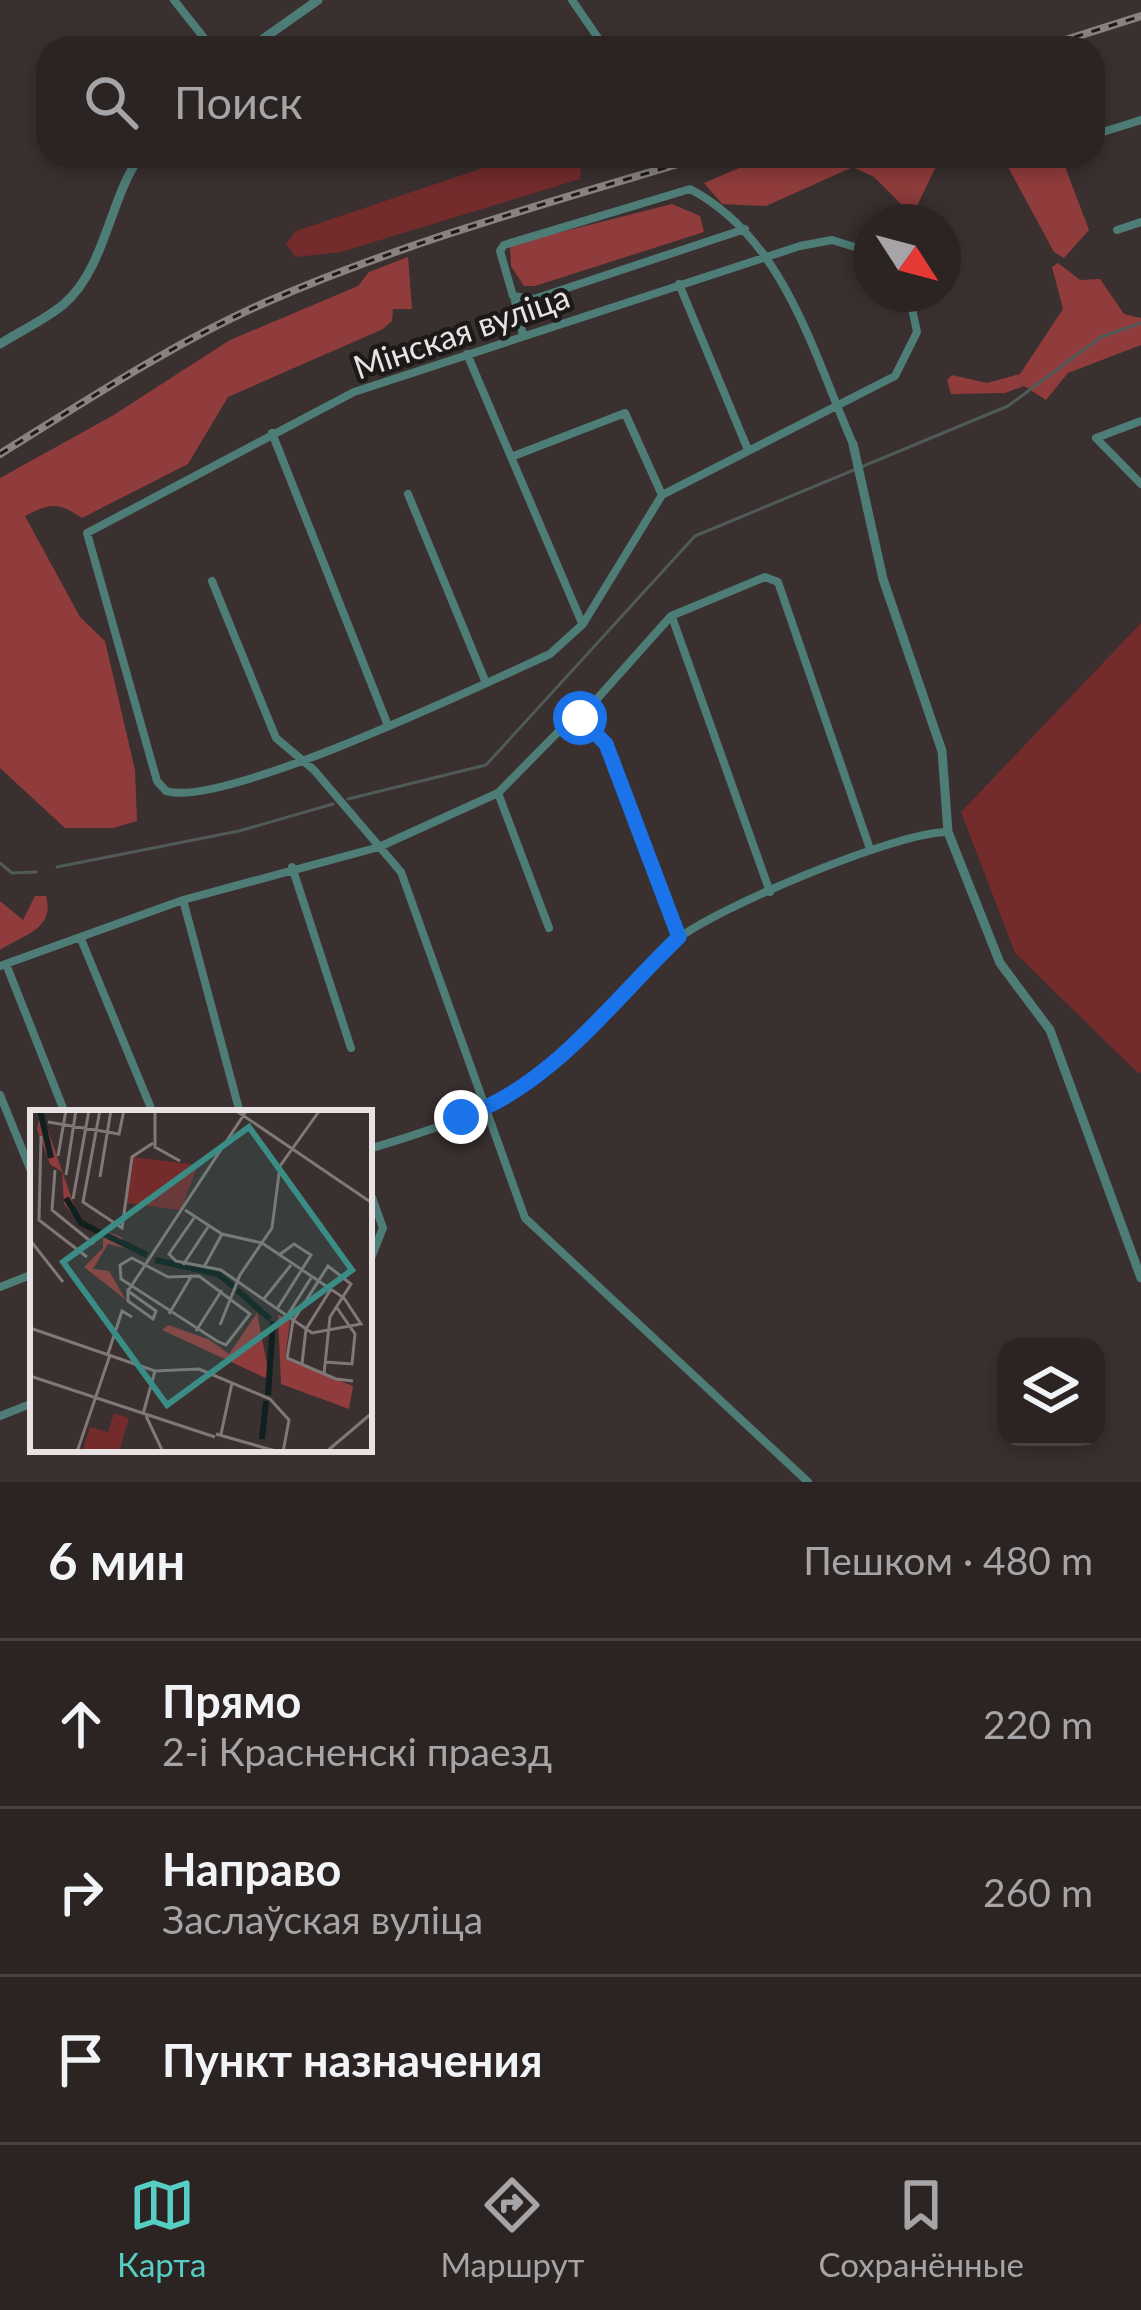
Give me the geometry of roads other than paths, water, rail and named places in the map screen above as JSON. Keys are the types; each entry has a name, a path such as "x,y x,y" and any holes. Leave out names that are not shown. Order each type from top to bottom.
{"street":[{"path":"174,0 202,36"},
{"path":"267,36 318,0"},
{"path":"572,0 597,36"},
{"path":"1105,130 1141,120"},
{"path":"0,344 65,303 81,284 131,168"},
{"path":"523,335 501,246 689,189 745,229 769,258 864,472 884,580 942,751 948,832 1000,963 1050,1030 1141,1278"},
{"path":"1117,230 1141,222"},
{"path":"513,296 534,299 745,229"},
{"name":"Мінская вуліца","path":"302,763 196,795 166,791 158,781 134,708 87,533 354,392 679,284 832,240 853,246"},
{"path":"679,284 748,450"},
{"path":"302,763 550,653 583,625 662,495 895,376 917,332 913,312"},
{"path":"467,355 583,625"},
{"path":"511,458 626,413 662,495"},
{"path":"1141,422 1096,438 1141,484"},
{"path":"272,433 387,723"},
{"path":"408,494 486,683"},
{"path":"64,1110 3,965 183,900 379,847 498,793 561,729 580,718 671,616 765,578 778,582 870,849"},
{"path":"212,581 276,737 400,872 439,965 484,1110 525,1218 808,1482"},
{"path":"671,616 770,892"},
{"path":"580,718 606,744 679,937"},
{"path":"498,793 549,928"},
{"path":"372,1148 484,1110 559,1056 679,937 870,849 948,832"},
{"path":"292,867 351,1048"},
{"path":"183,900 239,1110"},
{"path":"81,939 152,1110"},
{"path":"0,1095 5,1122 30,1170"},
{"path":"372,1198 383,1228 372,1256"},
{"path":"0,1287 30,1275"},
{"path":"0,1416 30,1404"}],"waterway":[{"path":"348,799 486,765 695,536 1008,406 1101,337 1141,323"},
{"path":"57,867 239,831 333,804"},
{"path":"0,863 12,873 36,872"}],"railway":[{"path":"1078,36 1141,16"},
{"path":"0,454 161,356 262,304 425,242 665,168"}]}
